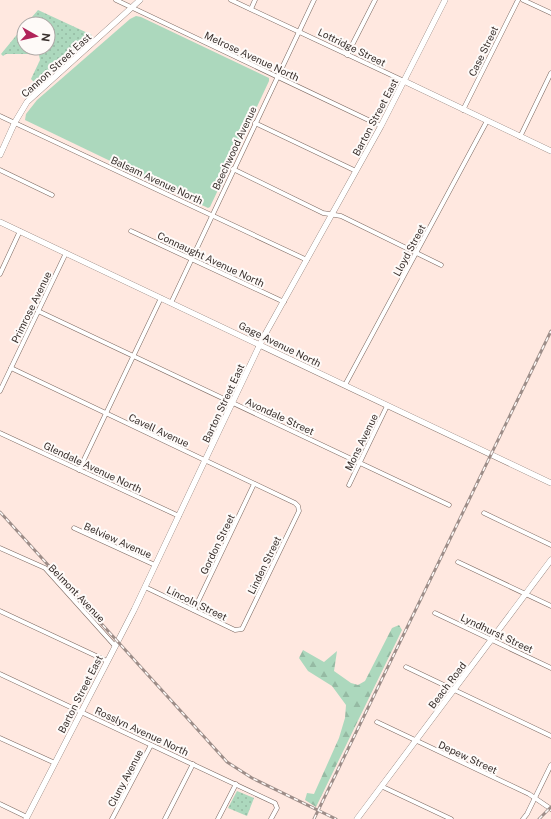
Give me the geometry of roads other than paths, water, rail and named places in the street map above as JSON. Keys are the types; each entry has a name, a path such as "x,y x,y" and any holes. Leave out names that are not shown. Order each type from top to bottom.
{"main road":[{"name":"Cannon Street East","path":"0,155 15,122 27,102 133,8 140,0"},
{"name":"Barton Street East","path":"26,818 145,587 260,345 381,126 445,0"},
{"name":"Lottridge Street","path":"404,81 551,152"},
{"name":"Gage Avenue North","path":"0,222 551,483"},
{"name":"Beach Road","path":"357,819 383,787 551,560"}],"street":[{"name":"Melrose Avenue North","path":"116,0 381,126"},
{"name":"Lottridge Street","path":"231,0 404,81"},
{"path":"251,9 255,0"},
{"name":"Beechwood Avenue","path":"171,303 276,77 314,0"},
{"path":"348,55 375,0"},
{"name":"Case Street","path":"463,110 518,0"},
{"path":"523,0 551,13"},
{"path":"520,137 551,73"},
{"name":"Balsam Avenue North","path":"0,116 307,260"},
{"name":"Lloyd Street","path":"345,385 487,122"},
{"path":"255,123 356,171"},
{"path":"233,169 323,213 341,216 441,265"},
{"path":"0,170 52,195"},
{"name":"Connaught Avenue North","path":"131,231 284,302"},
{"path":"0,274 20,232"},
{"name":"Primrose Avenue","path":"0,390 66,253"},
{"path":"79,470 161,298"},
{"name":"Avondale Street","path":"38,311 449,505"},
{"name":"Cavell Avenue","path":"11,368 295,503 298,508"},
{"name":"Mons Avenue","path":"349,485 387,406"},
{"name":"Glendale Avenue North","path":"0,433 179,516"},
{"name":"Gordon Street","path":"194,610 254,484"},
{"name":"Linden Street","path":"242,629 299,511 298,508"},
{"path":"484,513 551,544"},
{"name":"Belview Avenue","path":"74,528 155,565"},
{"name":"Belmont Avenue","path":"0,548 45,568 115,646"},
{"path":"458,562 551,606"},
{"name":"Lincoln Street","path":"145,587 234,630 242,629"},
{"path":"0,611 107,661"},
{"name":"Lyndhurst Street","path":"435,613 551,668"},
{"path":"406,667 551,736"},
{"name":"Rosslyn Avenue North","path":"0,674 275,803 277,805 271,819"},
{"name":"Depew Street","path":"377,722 535,798 551,808"},
{"path":"0,738 55,763"},
{"name":"Cluny Avenue","path":"112,819 151,745"},
{"path":"165,819 194,764"},
{"path":"523,819 551,765"},
{"path":"218,819 236,784"},
{"path":"383,787 451,819"},
{"path":"0,804 26,818"}],"railway":[{"path":"314,819 551,331"},
{"path":"0,512 227,762 252,778 336,819"},
{"path":"539,819 551,807"}]}
